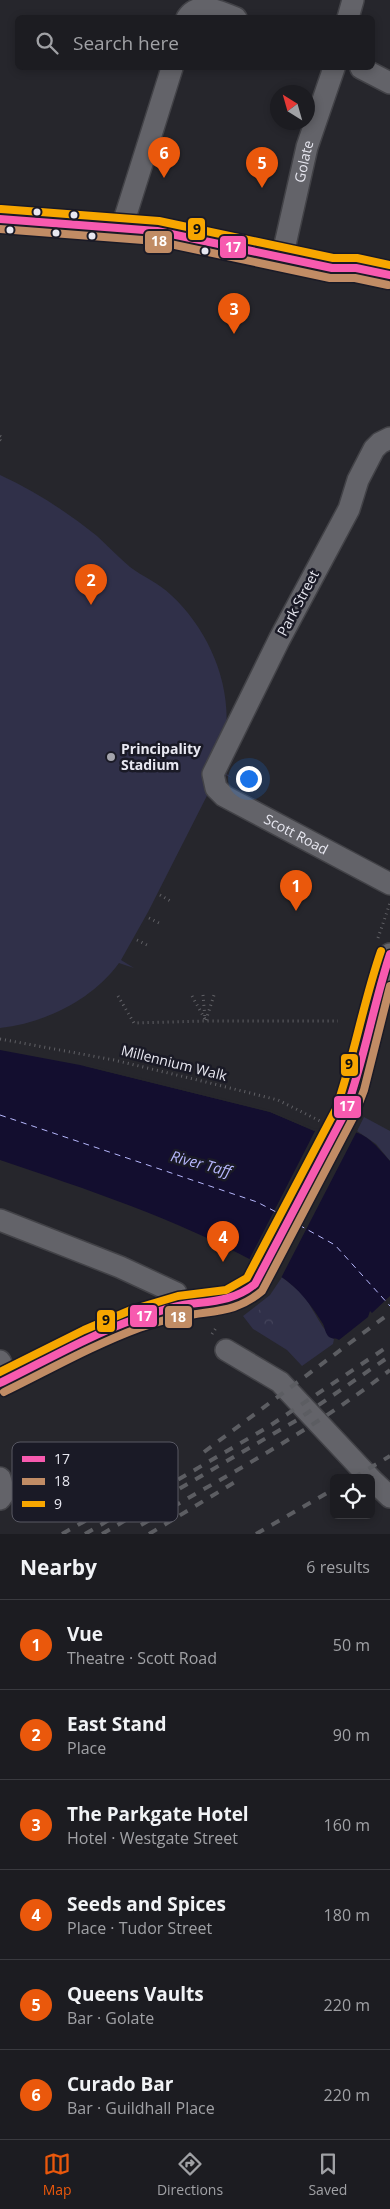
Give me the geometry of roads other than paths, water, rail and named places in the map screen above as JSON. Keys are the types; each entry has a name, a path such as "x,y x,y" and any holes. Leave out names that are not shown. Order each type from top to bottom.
{"street":[{"path":"349,15 353,0"},
{"path":"188,9 211,9 228,15"},
{"path":"122,227 171,70"},
{"name":"Golate","path":"282,258 307,147 333,70"},
{"path":"365,70 390,83"},
{"path":"0,219 122,227 170,233 332,268 356,268 390,275"},
{"name":"Park Street","path":"213,774 279,640 349,509 358,480 374,449 380,443 390,438"},
{"name":"Scott Road","path":"213,774 216,788 224,796 390,884"},
{"path":"3,1374 161,1310 230,1300 248,1290 261,1274 341,1121 354,1088 383,995 390,954"},
{"path":"0,1220 120,1267 176,1293 180,1306"},
{"path":"226,1350 280,1382 365,1474"},
{"path":"0,1478 4,1493 0,1499"},
{"path":"375,1484 390,1497"}],"water":[{"name":"River Taff","path":"0,1050 80,1065 270,1112 314,1131 316,1129 341,1130 365,1136 390,1161 390,1296 372,1313 370,1311 368,1317 339,1340 331,1338 314,1310 293,1286 280,1276 247,1258 179,1225 72,1184 0,1160"}],"railway":[{"path":"204,1452 390,1313"},
{"path":"178,1480 268,1427 390,1345"},
{"path":"178,1490 297,1420 390,1356"},
{"path":"178,1504 331,1413 390,1370"},
{"path":"360,1474 390,1456"},
{"path":"178,1516 240,1479"},
{"path":"256,1534 330,1491"},
{"path":"62,1534 83,1522"},
{"path":"85,1534 106,1522"},
{"path":"102,1534 123,1522"},
{"path":"141,1525 146,1522"},
{"path":"149,1534 169,1522"}],"place":[{"name":"Curado Bar","path":"164,178"},
{"name":"Queens Vaults","path":"262,188"},
{"name":"The Parkgate Hotel","path":"234,334"},
{"name":"East Stand","path":"91,605"},
{"name":"Principality Stadium","path":"111,757"},
{"name":"Vue","path":"296,911"},
{"name":"Seeds and Spices","path":"223,1262"}]}
